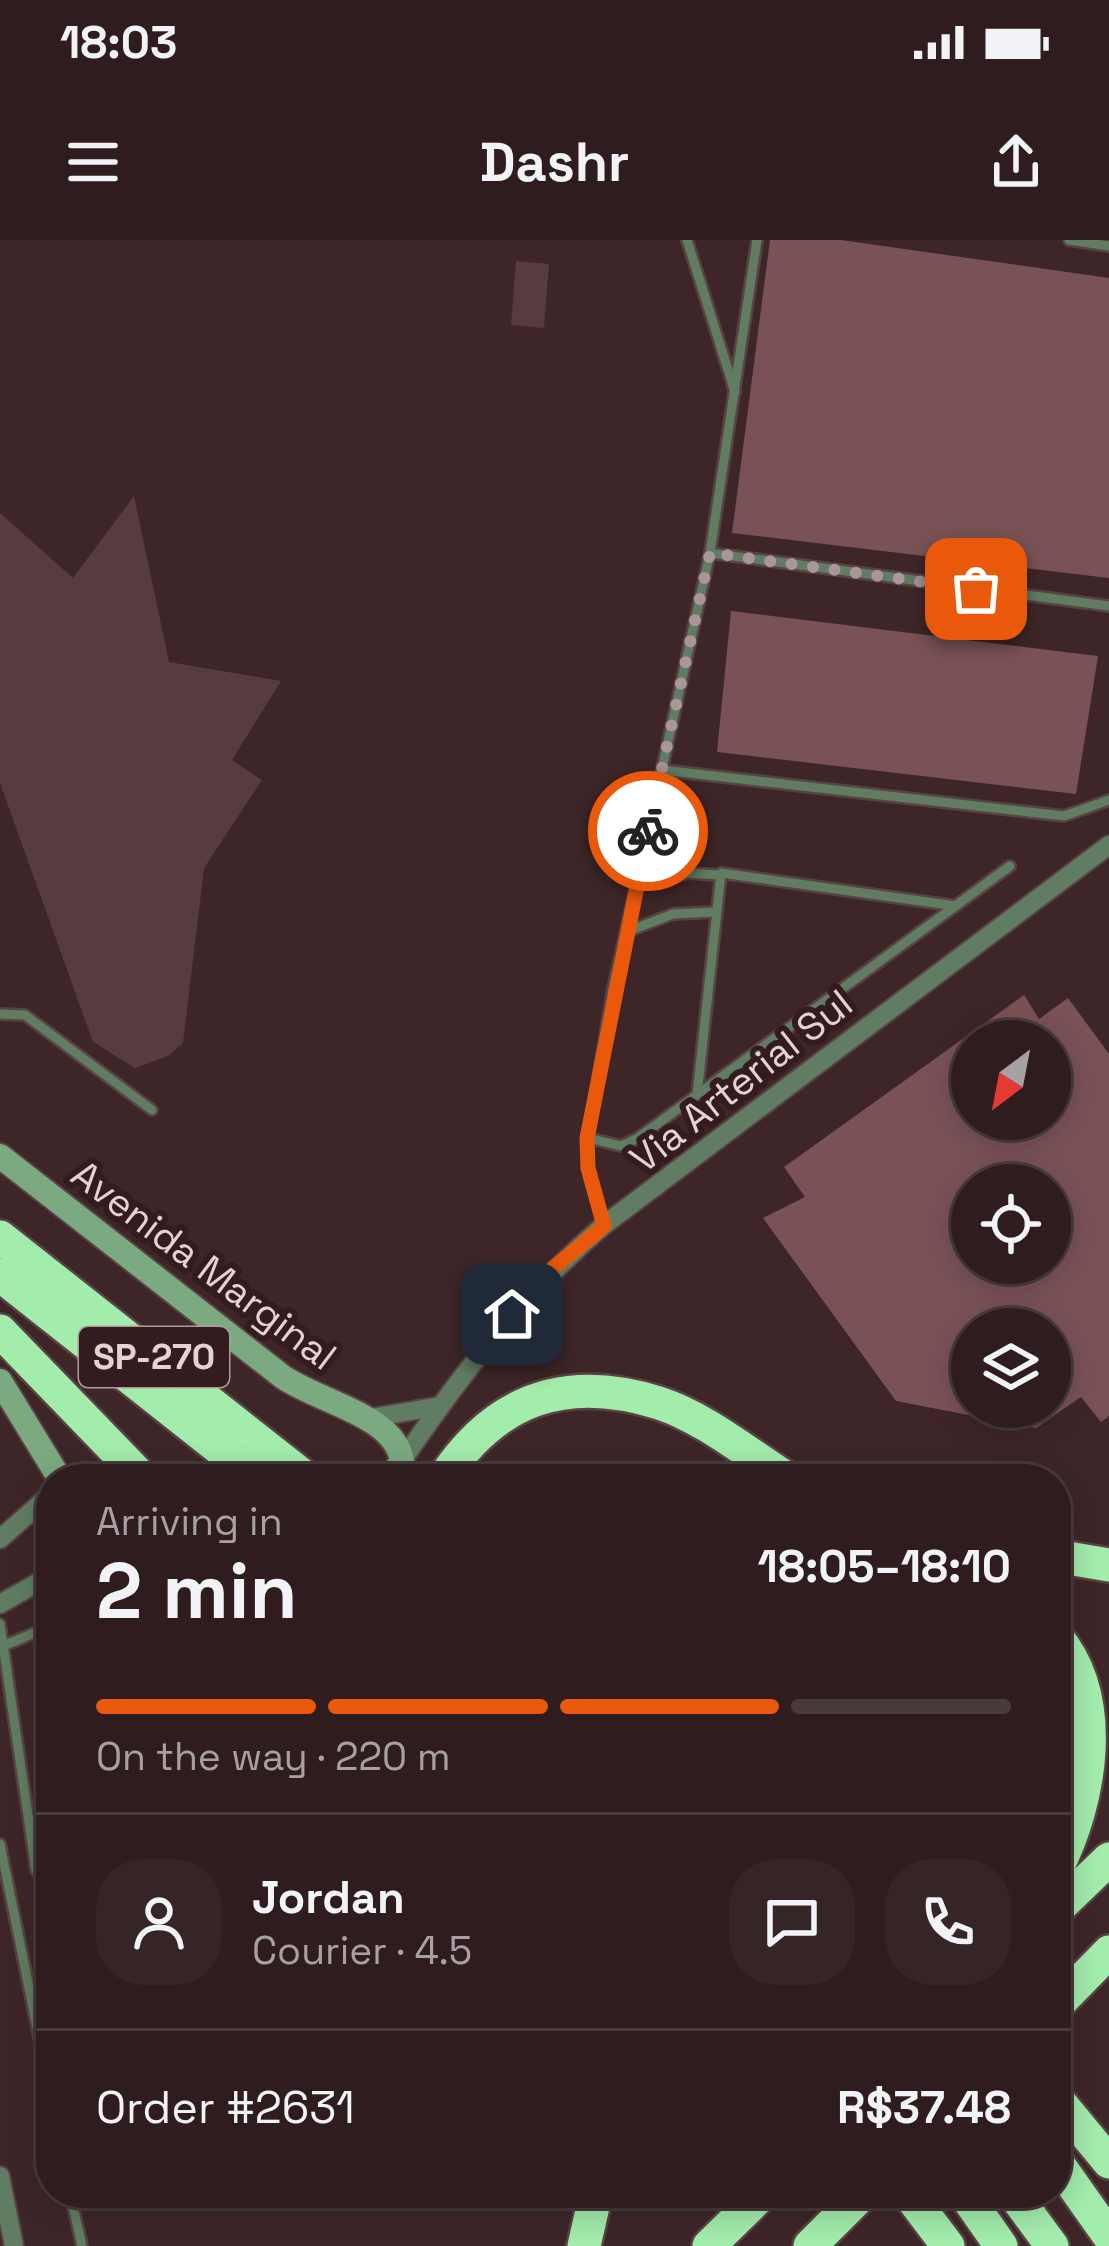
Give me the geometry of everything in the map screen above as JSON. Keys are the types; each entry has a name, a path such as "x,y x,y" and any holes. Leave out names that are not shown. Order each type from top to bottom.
{"highway":[{"name":"SP-270","path":"0,1238 288,1464"},
{"name":"SP-270","path":"0,1274 239,1464"},
{"path":"0,1331 129,1464"},
{"path":"169,1369 308,1464"},
{"path":"453,1464 469,1440 511,1410 555,1393 604,1392 662,1404 763,1464"},
{"path":"1071,1559 1109,1565"},
{"path":"1071,1660 1085,1682 1093,1722 1091,1779 1071,1831"},
{"path":"1071,1896 1109,1859"},
{"path":"1071,1991 1109,1952"},
{"path":"1071,2116 1109,2162"},
{"path":"1071,2182 1109,2236"},
{"path":"584,2246 593,2208"},
{"path":"709,2246 748,2208"},
{"path":"819,2240 849,2208"},
{"path":"919,2208 948,2246"},
{"path":"974,2208 1001,2246"},
{"path":"1024,2208 1052,2246"}],"main road":[{"name":"Avenida Marginal","path":"0,1156 283,1377 311,1396 371,1418"},
{"path":"0,1381 51,1464"},
{"path":"371,1418 394,1437 394,1464"}],"street":[{"name":"Via Arterial Sul","path":"400,1464 539,1280 1109,845"},
{"path":"371,1418 440,1406"},
{"path":"0,1539 36,1507"},
{"path":"0,1604 36,1587"},
{"path":"0,2176 13,2245"}],"lane":[{"path":"687,240 736,398"},
{"path":"604,1226 588,1168 587,1138 635,886 710,553 757,240"},
{"path":"1069,240 1109,246"},
{"path":"710,553 1109,607"},
{"path":"662,770 1064,816 1109,800"},
{"path":"587,1138 621,1145 631,1142 1010,866"},
{"path":"635,886 689,873 956,905"},
{"path":"697,1095 719,875"},
{"path":"626,932 673,914 716,912"},
{"path":"0,1014 25,1016 152,1109"},
{"path":"0,1624 36,1870"},
{"path":"2,1648 36,1633"},
{"path":"0,1844 36,2023"},
{"path":"73,2208 82,2246"}],"shaded area":[{"path":"516,261 549,264 544,328 511,325"},
{"path":"134,496 169,662 281,681 232,760 262,780 204,868 183,1043 168,1056 135,1068 93,1042 0,783 0,513 73,578"}],"building":[{"path":"770,240 841,240 1109,278 1109,578 732,533"},
{"path":"731,611 1098,656 1076,794 717,752"},
{"path":"1024,995 1039,1019 1068,998 1109,1054 1109,1416 1101,1422 1081,1397 1071,1404 1071,1308 951,1308 951,1412 896,1401 763,1218 805,1197 784,1167 951,1047 951,1140 1071,1140 1071,1020 989,1020"}],"way so far":[{"path":"648,831 710,553 976,589"}],"route":[{"path":"512,1314 539,1280 604,1226 588,1168 587,1138 648,831"}]}
